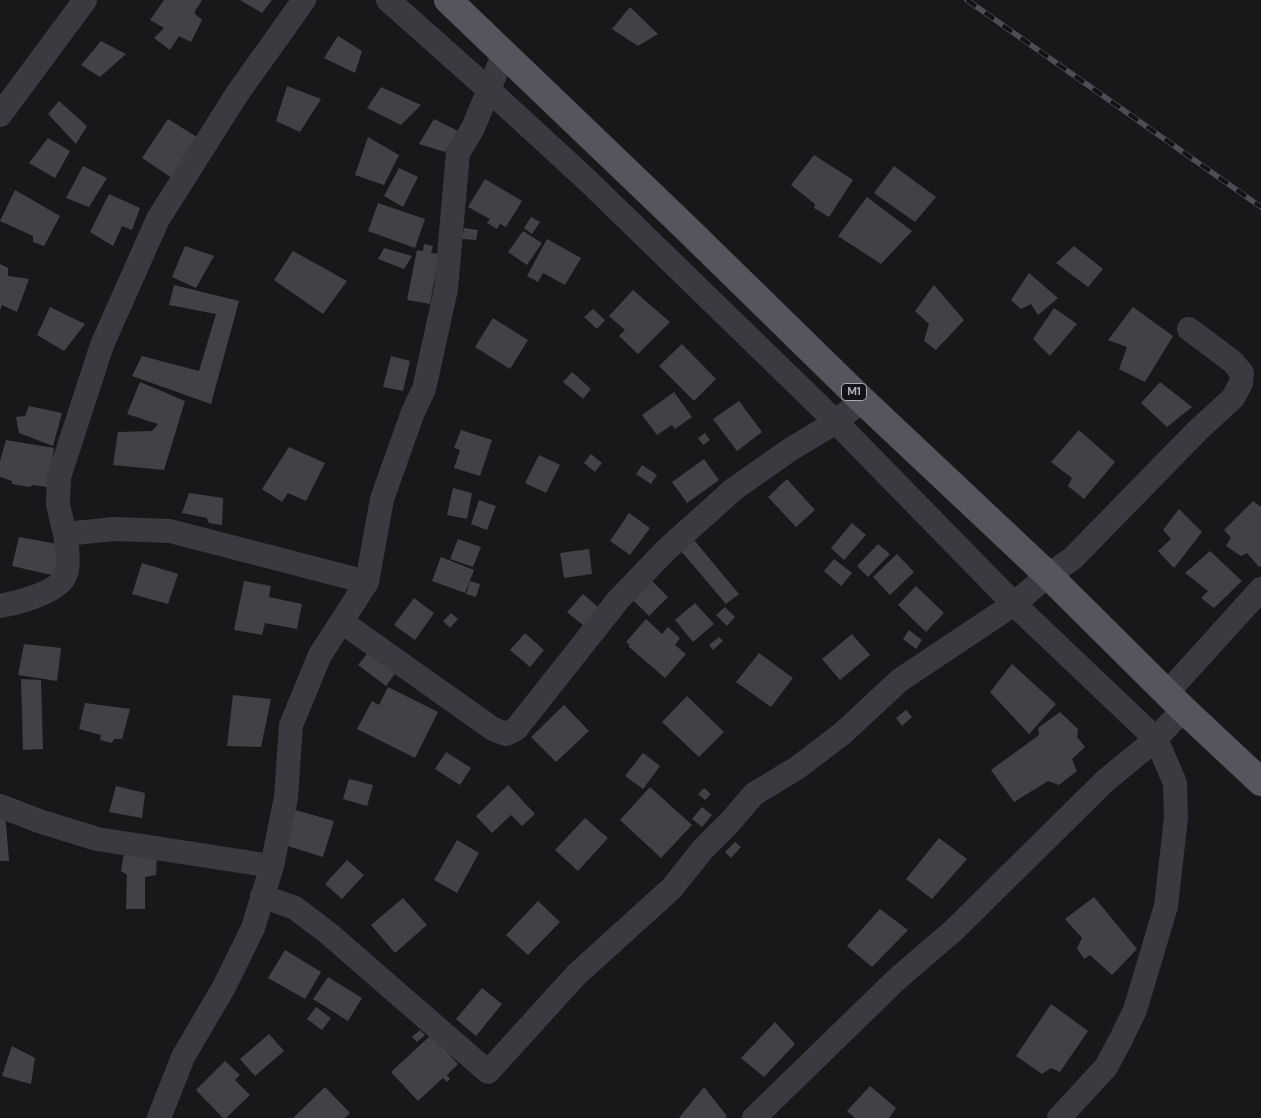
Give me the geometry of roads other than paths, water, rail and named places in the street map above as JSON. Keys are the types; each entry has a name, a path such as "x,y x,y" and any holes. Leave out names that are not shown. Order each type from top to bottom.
{"main road":[{"name":"M1","path":"448,0 862,400 1048,575 1175,701 1261,782"}],"street":[{"path":"0,114 84,0"},
{"path":"0,606 18,603 56,587 66,576 68,552 58,505 59,477 102,345 158,219 238,94 304,0"},
{"path":"388,0 588,181 836,422 1014,604 1156,738 1175,783 1176,818 1166,906 1135,1010 1121,1040 1106,1067 1059,1118"},
{"path":"158,1118 183,1057 224,987 253,928 272,866 286,797 291,725 320,655 367,582 382,499 413,412 424,388 446,289 458,153 473,128 504,53"},
{"path":"262,896 296,908 328,933 488,1072 576,975 672,888 703,849 754,794 797,768 843,733 900,680 1014,604 1048,575 1072,559 1199,429 1233,398 1240,383 1242,373 1233,362 1189,329"},
{"path":"342,622 492,729 506,734 516,729 618,600 666,550 734,489 791,449 836,422 862,400"},
{"path":"65,534 114,528 170,531 367,582"},
{"path":"754,1118 897,979 954,930 1105,781 1156,738 1175,701 1261,589"},
{"path":"0,806 39,822 97,839 272,866"}],"railway":[{"path":"967,0 1261,207"}]}
